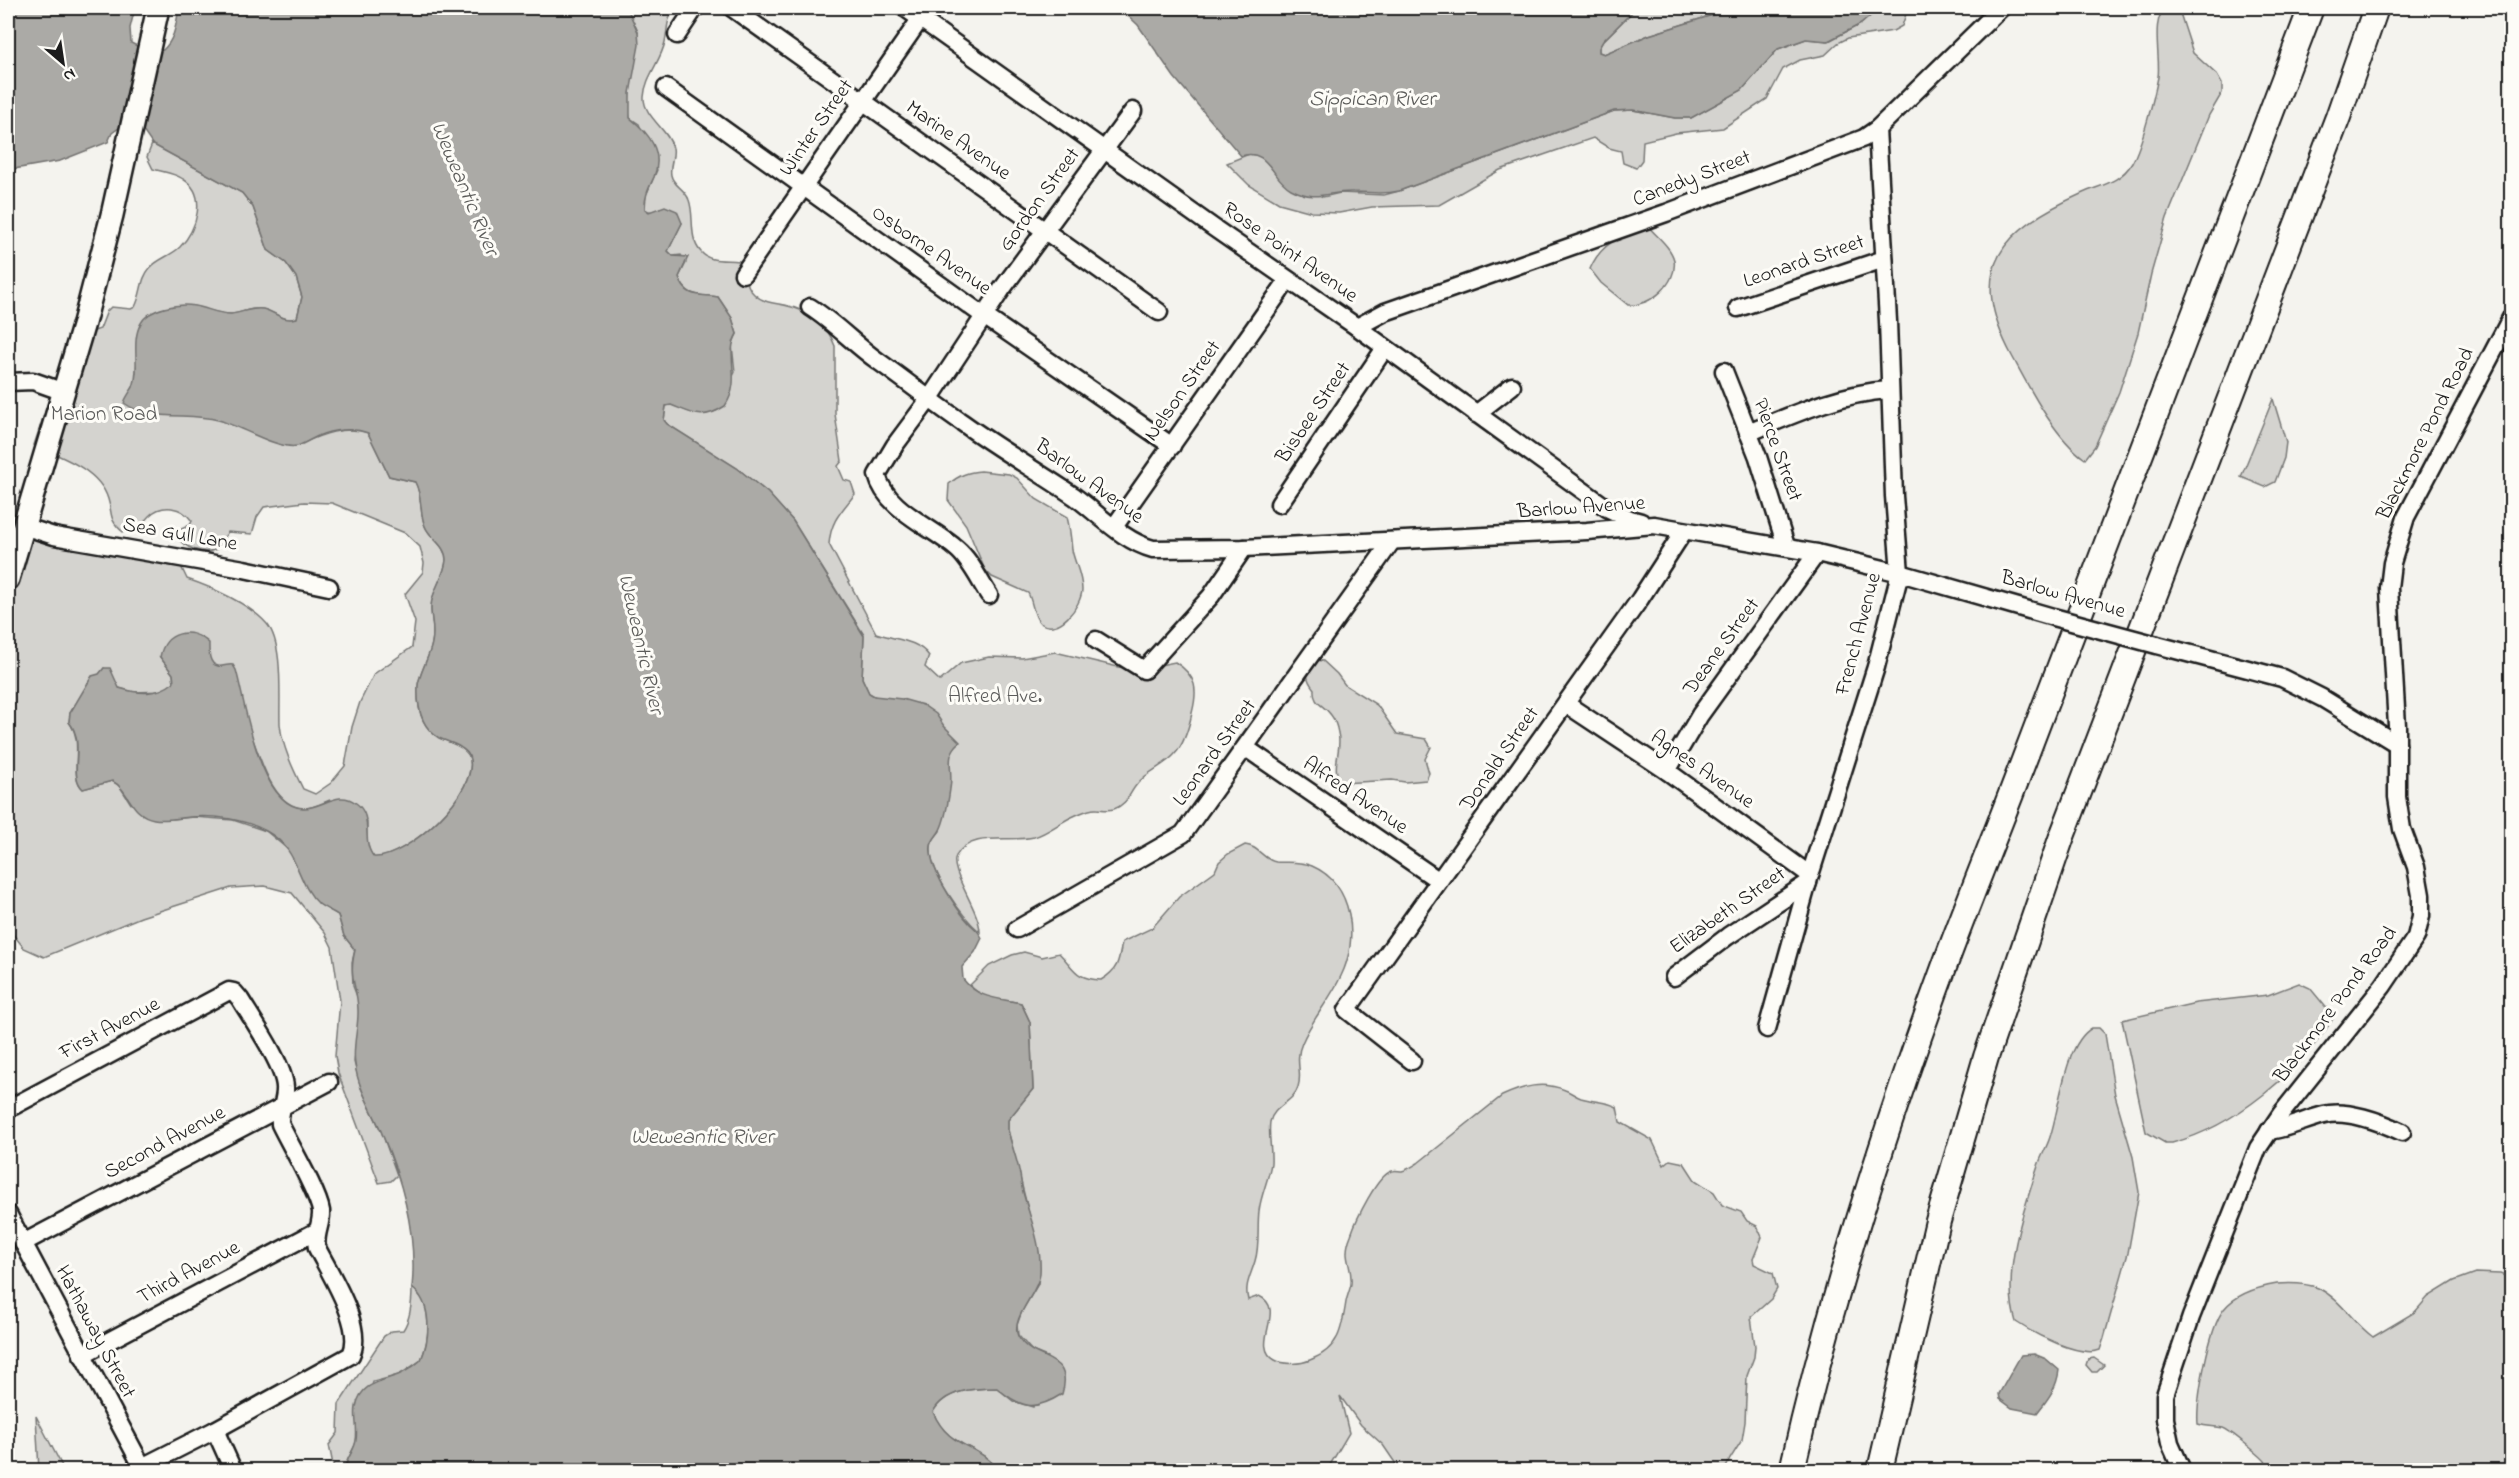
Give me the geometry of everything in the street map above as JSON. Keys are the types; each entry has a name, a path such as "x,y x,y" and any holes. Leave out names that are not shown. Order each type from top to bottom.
{"highway":[{"path":"1792,1470 1850,1249 1874,1171 1944,967 2197,310 2310,8"},
{"path":"1880,1470 1938,1221 1986,1058 2061,839 2330,140 2376,8"},
{"path":"1780,1470 1803,1421"}],"main road":[{"path":"8,579 64,392 100,261 158,8"}],"street":[{"path":"677,35 695,8"},
{"name":"Marine Avenue","path":"732,8 1159,312"},
{"name":"Rose Point Avenue","path":"905,8 924,13 1104,150 1357,327 1607,508 1630,519 1654,525"},
{"name":"Canedy Street","path":"1357,327 1385,312 1851,145 1877,129 2001,8"},
{"name":"Winter Street","path":"742,274 924,13"},
{"name":"Osborne Avenue","path":"666,88 802,187 1172,447"},
{"name":"Gordon Street","path":"989,595 959,551 891,500 880,487 877,475 895,445 930,398 984,316 1133,111"},
{"name":"French Avenue","path":"1767,1029 1809,879 1869,690 1900,573 1894,496 1877,129"},
{"name":"Leonard Street","path":"1738,308 1884,259"},
{"name":"Nelson Street","path":"1114,526 1288,280"},
{"name":"Barlow Avenue","path":"810,307 831,320 865,352 963,424 1025,462 1139,545 1153,549 1244,548 1392,541 1587,531 1654,525 1786,546 1900,573 2053,617 2282,678 2322,698 2397,744"},
{"name":"Blackmore Pond Road","path":"2182,1470 2170,1443 2165,1413 2165,1395 2191,1317 2258,1148 2383,986 2416,937 2421,915 2421,895 2416,867 2402,829 2397,797 2397,744 2389,588 2395,552 2406,517 2511,321"},
{"name":"Bisbee Street","path":"1279,504 1385,348"},
{"name":"Pierce Street","path":"1724,371 1748,432 1786,546"},
{"path":"8,382 33,381 64,392"},
{"path":"1476,414 1512,387"},
{"path":"1748,432 1836,400 1865,392 1889,390"},
{"name":"Sea Gull Lane","path":"23,526 54,536 212,563 329,587"},
{"name":"Donald Street","path":"1412,1061 1347,1010 1640,599 1684,531"},
{"name":"Leonard Street","path":"1017,929 1178,839 1190,826 1392,541"},
{"path":"1096,640 1144,670 1211,596 1244,548"},
{"name":"Deane Street","path":"1667,771 1700,715 1817,553"},
{"name":"Agnes Avenue","path":"1566,704 1667,771 1809,879"},
{"name":"Alfred Avenue","path":"1246,748 1438,880"},
{"name":"Elizabeth Street","path":"1674,977 1809,879"},
{"name":"First Avenue","path":"8,1109 229,991 234,992 262,1035 284,1078 282,1105"},
{"name":"Second Avenue","path":"23,1243 328,1082"},
{"path":"143,1469 351,1355 356,1339 353,1327 341,1294 317,1248 317,1231 321,1211 280,1124 279,1114 282,1105"},
{"path":"2269,1131 2297,1125 2325,1114 2349,1114 2402,1132"},
{"name":"Hathaway Street","path":"8,1214 143,1469"},
{"name":"Third Avenue","path":"82,1355 317,1231"},
{"path":"215,1430 234,1470"}],"green space":[{"name":"Alfred Ave.","path":"627,8 675,8 669,20 663,49 647,83 644,97 652,117 671,141 673,154 671,175 689,200 694,240 697,246 709,258 739,261 744,269 748,286 757,297 793,307 815,318 827,330 835,346 835,414 842,461 838,466 844,480 851,482 855,494 834,522 829,544 876,633 912,643 924,650 929,656 925,667 940,681 961,663 989,657 1022,658 1055,652 1118,667 1153,671 1160,665 1175,662 1192,678 1195,690 1194,705 1188,730 1181,746 1170,759 1142,779 1119,807 1111,810 1085,811 1034,837 981,840 971,843 956,856 956,871 979,923 980,932 964,916 948,893 935,869 932,857 932,843 940,831 951,750 959,743 869,693 862,678 864,635 793,521 768,493 737,468 664,420 666,406 671,404 693,413 703,414 716,411 735,372 732,345 737,334 732,318 718,297 694,294 682,284 679,277 686,263 681,255 673,256 668,251 682,223 660,208 652,212 645,209 646,195 657,170 639,124 630,118 628,107 638,32"},
{"path":"1636,8 1735,8 1649,35 1604,54 1599,52 1603,41"},
{"path":"1908,8 1902,26 1893,31 1848,38 1838,43 1825,55 1800,60 1783,69 1767,99 1723,128 1676,133 1643,141 1642,160 1636,168 1623,163 1621,151 1609,148 1593,138 1500,170 1439,205 1372,207 1339,213 1312,212 1279,203 1249,185 1227,163 1249,154 1257,155 1264,159 1276,174 1323,197 1340,193 1384,195 1614,111 1633,110 1675,118 1691,118 1742,90 1778,49 1806,39 1829,41 1861,24 1874,12"},
{"path":"2166,8 2180,13 2193,53 2217,75 2222,84 2222,93 2209,115 2167,218 2151,274 2138,333 2119,392 2095,446 2085,459 2074,450 2053,425 2012,356 1998,325 1992,299 1992,276 1999,255 2012,238 2031,222 2054,207 2116,179 2132,163 2151,109 2159,69 2158,20"},
{"name":"Marion Road","path":"152,144 242,193 253,207 268,250 286,263 296,277 302,297 297,318 284,318 261,309 227,314 194,306 300,444 325,434 342,431 368,433 389,476 415,482 425,526 441,546 446,560 432,601 433,638 419,682 419,708 424,721 433,733 467,753 470,770 464,786 453,803 422,835 388,855 374,858 368,845 367,821 330,800 304,808 292,805 282,798 267,775 247,724 212,669 160,657 173,674 174,683 164,691 134,692 119,688 104,668 70,713 69,722 74,731 77,749 76,775 83,789 112,781 119,785 131,804 173,819 194,817 233,820 266,831 292,853 300,873 319,904 338,915 344,936 355,950 352,962 353,986 358,999 359,1020 354,1062 361,1088 382,1133 397,1175 391,1181 379,1183 338,1073 335,1056 340,1001 332,947 325,933 292,893 265,886 231,888 141,917 44,957 24,948 8,928 9,519 176,556 187,579 230,597 260,617 267,624 276,645 280,672 280,724 286,749 303,789 315,794 331,783 345,766 352,727 360,702 374,674 412,647 415,622 405,594 423,572 424,563 420,547 405,533 332,503 304,502 264,507 257,517 252,534 228,532 218,548 212,551 200,551 188,547 175,535 177,531 190,525 192,521 177,509 160,509 149,516 136,531 123,532 113,520 108,499 96,479 77,465 34,445 69,340 100,329 111,307 131,309 135,307 147,272 156,262 180,247 195,222 198,203 191,186 180,177 153,169 147,157"},
{"path":"1648,226 1670,251 1674,260 1672,277 1661,292 1653,298 1636,305 1628,305 1601,283 1590,269 1600,252 1607,246 1621,237"},
{"path":"2273,399 2286,442 2284,458 2275,482 2265,487 2241,477"},
{"path":"981,471 1009,474 1017,478 1036,499 1067,517 1082,590 1078,604 1073,611 1054,626 1040,623 1028,593 992,577 985,570 966,525 948,500 949,484 956,478"},
{"path":"1316,660 1323,661 1345,685 1377,705 1397,734 1426,739 1431,747 1425,759 1429,773 1426,780 1342,783 1338,778 1336,766 1339,739 1334,719 1315,698 1314,689 1308,678 1308,671"},
{"path":"1245,845 1254,848 1272,861 1308,864 1326,874 1337,886 1344,899 1351,930 1347,962 1341,976 1302,1043 1299,1061 1300,1077 1296,1092 1275,1112 1270,1122 1271,1163 1259,1211 1257,1255 1247,1290 1248,1300 1259,1296 1267,1302 1270,1309 1266,1337 1268,1353 1279,1362 1297,1363 1320,1355 1333,1344 1343,1321 1351,1284 1347,1256 1348,1243 1368,1199 1386,1174 1402,1171 1418,1163 1502,1096 1533,1086 1557,1087 1581,1098 1617,1107 1620,1122 1652,1140 1664,1165 1670,1160 1684,1163 1695,1180 1714,1192 1722,1205 1741,1212 1747,1221 1757,1226 1762,1237 1753,1259 1754,1264 1773,1273 1777,1289 1771,1299 1751,1317 1755,1346 1754,1357 1747,1376 1742,1440 1725,1470 1400,1470 1383,1445 1361,1425 1340,1396 1349,1433 1327,1470 998,1470 982,1455 947,1433 940,1424 933,1412 938,1405 952,1395 970,1390 997,1388 1013,1401 1033,1407 1047,1357 1032,1351 1018,1335 1017,1325 1022,1311 1038,1284 1039,1253 1008,1130 1008,1120 1033,1089 1030,1022 1021,1003 987,997 970,985 989,966 1024,952 1042,957 1059,953 1081,975 1101,980 1111,973 1117,964 1122,942 1152,928 1179,897 1215,871 1219,862 1228,854"},
{"path":"2299,983 2310,988 2334,1017 2320,1037 2285,1076 2242,1110 2195,1135 2172,1143 2165,1143 2146,1132 2122,1020 2196,1003 2268,995"},
{"path":"2092,1028 2099,1028 2105,1034 2115,1095 2133,1157 2139,1192 2128,1253 2104,1338 2100,1350 2091,1352 2057,1344 2016,1322 2011,1285 2012,1264 2020,1223 2039,1162 2054,1125 2069,1062 2083,1036"},
{"path":"2476,1273 2500,1274 2511,1278 2511,1470 2268,1470 2262,1458 2223,1428 2198,1424 2201,1382 2213,1332 2224,1309 2242,1295 2277,1284 2313,1286 2333,1298 2373,1337 2415,1312 2428,1297 2454,1281"},
{"path":"412,1288 424,1303 428,1322 428,1332 421,1360 399,1375 373,1382 355,1445 345,1465 346,1470 334,1470 329,1445 338,1433 339,1404 384,1336 392,1331 403,1330 409,1315"},
{"path":"2094,1358 2104,1365 2097,1372 2092,1372 2086,1365 2088,1359"},
{"path":"36,1416 64,1470 39,1470"}],"water":[{"name":"Weweantic River","path":"8,8 135,8 130,28 131,43 145,50 163,50 173,36 179,8 627,8 638,32 639,45 630,93 630,118 649,137 657,159 657,168 646,197 645,209 649,212 665,206 677,211 682,223 668,251 673,256 688,257 679,277 682,284 694,294 718,297 732,318 737,334 732,350 733,386 725,406 717,411 698,415 671,405 666,406 664,420 737,468 768,493 793,521 864,636 862,678 869,693 874,696 902,699 923,705 936,714 960,742 950,758 951,782 947,810 940,830 933,839 931,855 938,876 951,898 982,938 975,952 962,967 963,979 982,994 1021,1003 1030,1022 1033,1089 1008,1120 1008,1130 1037,1242 1040,1273 1035,1288 1021,1313 1017,1329 1018,1336 1024,1345 1057,1364 1062,1371 1064,1381 1062,1394 1035,1405 1013,1400 997,1388 961,1392 952,1395 938,1405 933,1412 947,1433 982,1455 998,1470 346,1470 355,1444 355,1415 358,1399 371,1385 401,1374 421,1360 428,1332 424,1303 412,1288 410,1230 397,1173 357,1074 354,1050 358,1009 352,968 355,950 344,936 338,915 319,904 311,895 286,847 266,831 249,823 219,817 163,820 146,817 135,808 123,790 112,781 83,789 79,783 76,767 77,740 69,722 70,713 92,676 99,674 104,668 110,668 119,688 134,692 154,692 168,687 174,682 173,674 160,657 163,648 173,637 187,633 194,634 209,643 212,663 220,666 233,665 236,670 256,750 275,790 288,803 303,808 343,798 356,803 365,815 370,851 374,857 388,855 422,835 438,820 464,786 470,770 467,752 439,738 428,728 421,715 418,701 419,682 433,638 431,607 433,595 445,566 445,555 441,546 425,526 415,482 389,476 368,433 356,430 336,431 297,446 289,446 269,441 218,420 145,413 124,403 135,379 138,330 145,318 157,310 188,305 231,314 263,309 283,318 292,319 297,318 302,297 296,277 286,263 268,250 253,207 242,193 152,144 141,128 130,120 112,133 108,142 60,161 8,170"},
{"name":"Sippican River","path":"1120,8 1636,8 1603,41 1599,52 1604,54 1649,35 1735,8 1894,8 1874,13 1861,24 1828,41 1806,39 1778,49 1742,90 1691,118 1675,118 1633,110 1614,111 1399,191 1344,192 1315,196 1291,189 1258,156 1250,154 1241,156 1174,77 1138,25"},
{"path":"2034,1354 2046,1359 2059,1370 2054,1388 2037,1413 2012,1408 2000,1399 1999,1394 2021,1355"}]}
